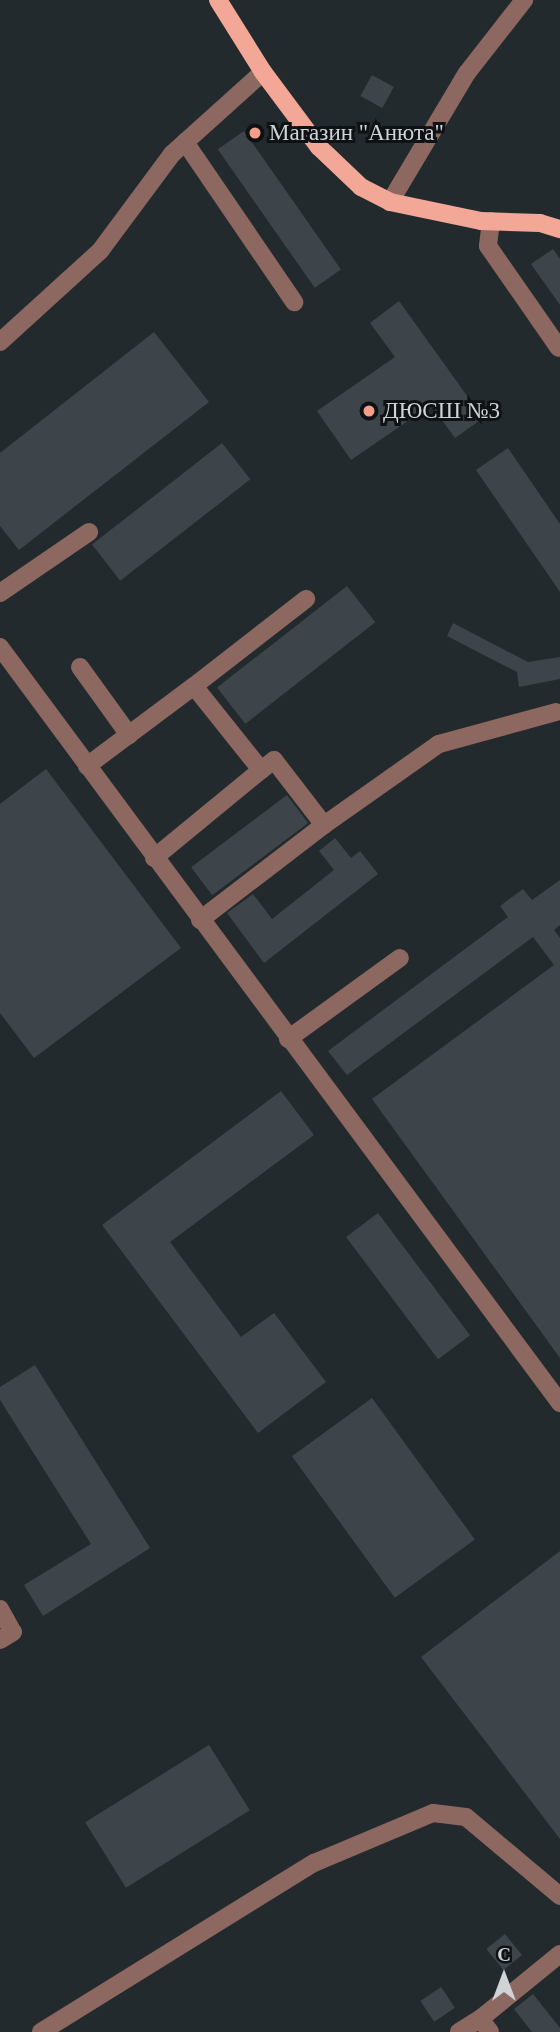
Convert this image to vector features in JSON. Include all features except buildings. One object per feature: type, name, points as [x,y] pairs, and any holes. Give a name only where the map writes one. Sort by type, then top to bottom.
[{"type":"main road","points":[[218,0],[263,72],[319,148],[361,187],[390,202],[491,221],[540,223],[559,228]]},
{"type":"street","points":[[390,202],[467,73],[524,0]]},
{"type":"street","points":[[0,342],[100,251],[172,154],[263,72]]},
{"type":"street","points":[[185,142],[294,302]]},
{"type":"street","points":[[491,221],[488,246],[559,348]]},
{"type":"street","points":[[0,593],[89,532]]},
{"type":"street","points":[[87,766],[306,599]]},
{"type":"street","points":[[0,647],[560,1403]]},
{"type":"street","points":[[80,667],[129,735]]},
{"type":"street","points":[[194,686],[261,770]]},
{"type":"street","points":[[200,920],[324,825],[439,744],[556,712]]},
{"type":"street","points":[[154,858],[274,760],[324,825]]},
{"type":"street","points":[[288,1039],[400,958]]},
{"type":"street","points":[[0,1609],[13,1632],[0,1640]]},
{"type":"street","points":[[41,2032],[313,1863],[433,1813],[466,1817],[560,1896]]},
{"type":"street","points":[[459,2032],[485,2025],[560,1954]]},
{"type":"place","name":"Магазин \"Анюта\"","points":[[255,133]]},
{"type":"place","name":"ДЮСШ №3","points":[[369,411]]}]
